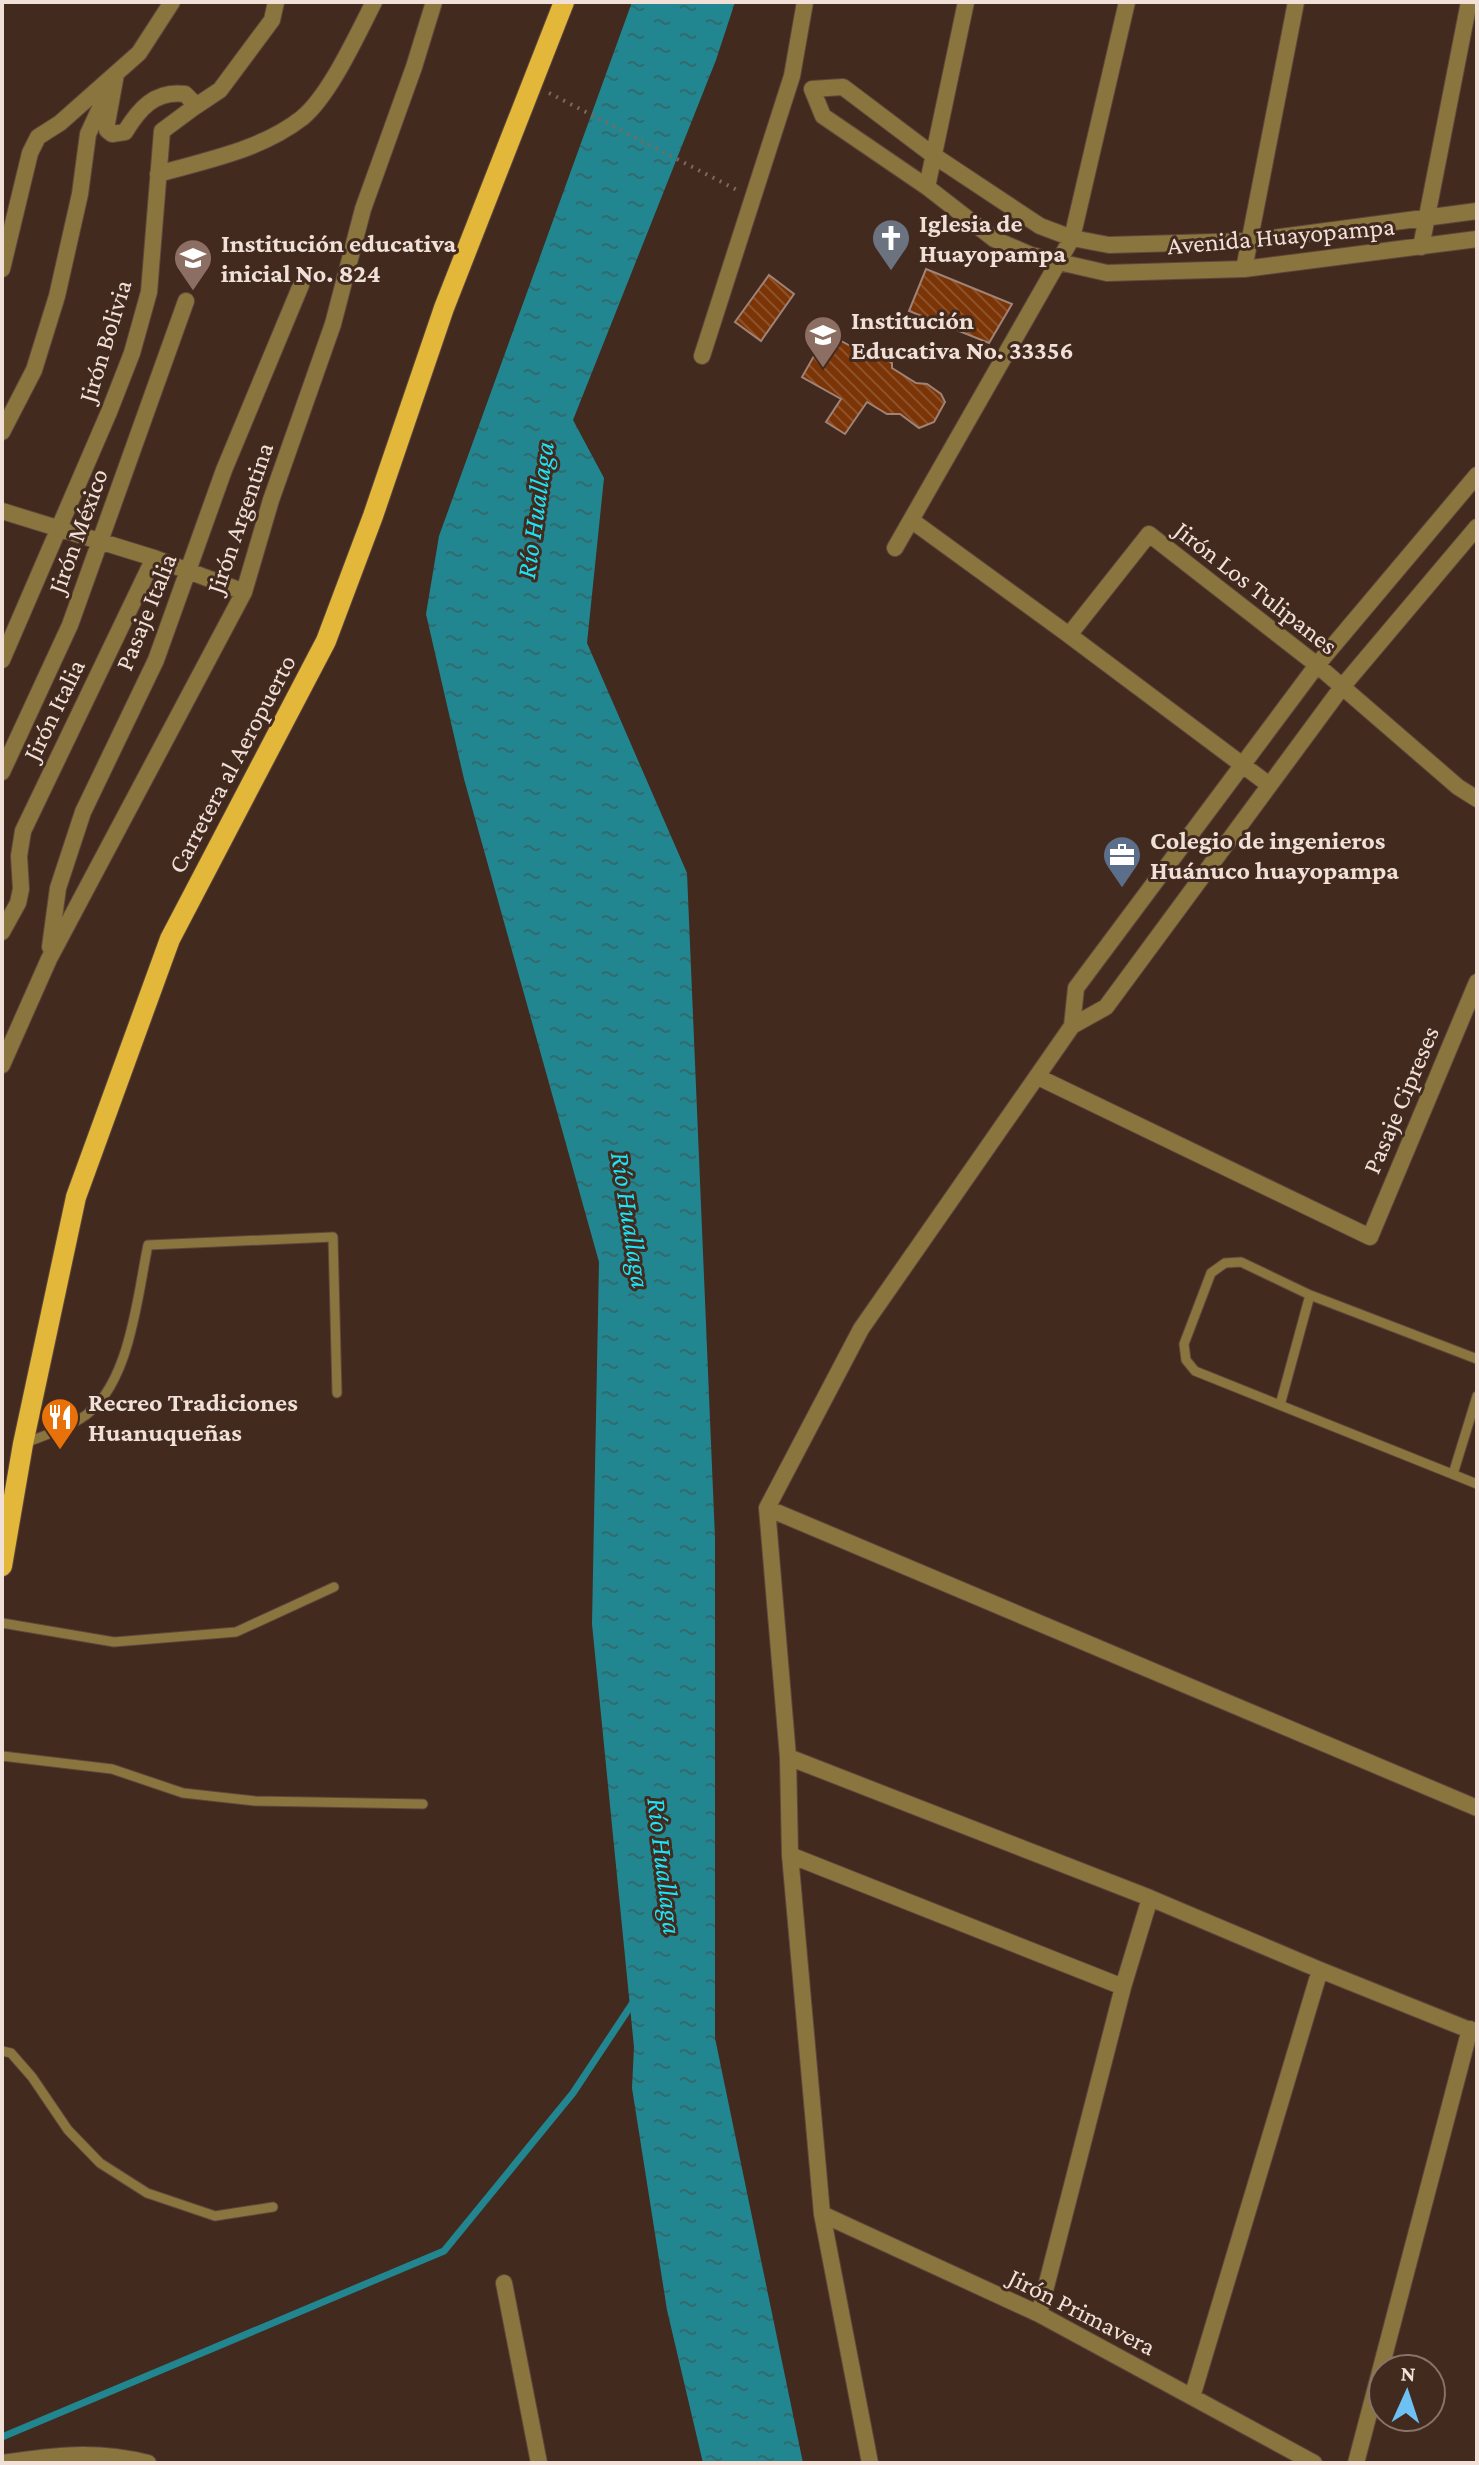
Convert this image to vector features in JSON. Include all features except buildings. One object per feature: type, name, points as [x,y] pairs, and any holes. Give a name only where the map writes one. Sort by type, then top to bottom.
[{"type":"main road","name":"Carretera al Aeropuerto","points":[[2,1566],[23,1444],[76,1197],[170,939],[326,641],[373,516],[444,308],[564,2]]},
{"type":"street","points":[[2,269],[30,153],[38,137],[60,123],[139,53],[172,2]]},
{"type":"street","name":"Jirón Bolivia","points":[[2,660],[109,412],[136,338],[149,292],[162,131],[220,90],[272,20],[276,2]]},
{"type":"street","points":[[158,174],[255,146],[304,117],[335,76],[374,2]]},
{"type":"street","name":"Jirón Argentina","points":[[2,1065],[49,959],[244,592],[271,500],[333,324],[363,209],[434,2]]},
{"type":"street","points":[[702,356],[792,76],[805,2]]},
{"type":"street","points":[[927,187],[966,2]]},
{"type":"street","points":[[895,548],[1072,238],[1127,2]]},
{"type":"street","points":[[1244,269],[1296,2]]},
{"type":"street","points":[[1421,247],[1469,2]]},
{"type":"street","points":[[116,74],[107,123],[107,130],[112,134],[125,132],[147,103],[161,95],[185,94],[193,102],[193,108]]},
{"type":"street","points":[[2,432],[34,370],[57,296],[80,194],[88,134],[116,74]]},
{"type":"street","points":[[792,76],[812,89]]},
{"type":"street","name":"Avenida Huayopampa","points":[[1477,211],[1250,241],[1109,245],[1072,238],[1040,226],[933,155],[843,87],[812,89],[823,116],[927,187],[994,239],[1031,255],[1107,273],[1244,269],[1477,239]]},
{"type":"street","name":"Pasaje Italia","points":[[49,959],[58,888],[83,812],[156,660],[224,470],[301,285]]},
{"type":"street","name":"Jirón México","points":[[2,772],[70,625],[186,301]]},
{"type":"street","points":[[1072,1026],[1076,988],[1317,665],[1477,475]]},
{"type":"street","points":[[2,511],[154,558],[244,592]]},
{"type":"street","points":[[911,520],[1268,784]]},
{"type":"street","points":[[870,2463],[822,2214],[790,1855],[788,1757],[767,1508],[861,1329],[1072,1026],[1106,1007],[1342,687],[1477,527]]},
{"type":"street","name":"Jirón Los Tulipanes","points":[[1069,635],[1149,534],[1317,665],[1458,787],[1477,799]]},
{"type":"street","name":"Jirón Italia","points":[[2,932],[18,903],[21,889],[19,856],[23,831],[154,558]]},
{"type":"street","name":"Pasaje Cipreses","points":[[1038,1077],[1370,1237],[1477,982]]},
{"type":"street","points":[[767,1508],[1477,1808]]},
{"type":"street","points":[[788,1757],[1150,1898],[1473,2031],[1356,2463]]},
{"type":"street","points":[[790,1855],[1123,1987]]},
{"type":"street","points":[[1039,2314],[1123,1987],[1150,1898]]},
{"type":"street","points":[[1192,2397],[1320,1970]]},
{"type":"street","name":"Jirón Primavera","points":[[822,2214],[1039,2314],[1314,2463]]},
{"type":"street","points":[[504,2283],[539,2463]]},
{"type":"street","points":[[2,2463],[53,2455],[114,2454],[148,2463]]},
{"type":"lane","points":[[23,1444],[82,1419],[102,1399],[122,1365],[148,1245],[333,1237],[337,1393]]},
{"type":"lane","points":[[1477,1359],[1310,1295],[1241,1262],[1225,1263],[1211,1273],[1184,1344],[1186,1360],[1195,1371],[1477,1484]]},
{"type":"lane","points":[[1280,1405],[1310,1295]]},
{"type":"lane","points":[[1453,1474],[1477,1396]]},
{"type":"lane","points":[[2,1623],[114,1642],[236,1632],[334,1587]]},
{"type":"lane","points":[[2,1756],[112,1769],[183,1793],[255,1801],[423,1804]]},
{"type":"lane","points":[[2,2051],[11,2053],[32,2077],[68,2130],[100,2163],[147,2193],[215,2216],[273,2207]]},
{"type":"path","points":[[532,83],[726,186]]},
{"type":"water","name":"Río Huallaga","points":[[632,2],[735,2],[716,60],[573,420],[604,478],[587,643],[687,873],[715,1538],[715,2038],[803,2463],[703,2463],[667,2310],[632,2088],[634,2047],[592,1624],[599,1262],[464,779],[426,614],[439,536]]},
{"type":"waterway","points":[[2,2437],[444,2251],[573,2093],[634,2001]]},
{"type":"place","name":"Iglesia de Huayopampa","points":[[891,272]]},
{"type":"place","name":"Institución educativa inicial No. 824","points":[[193,292]]},
{"type":"place","name":"Institución Educativa No. 33356","points":[[823,369]]},
{"type":"place","name":"Colegio de ingenieros Huánuco huayopampa","points":[[1122,889]]},
{"type":"place","name":"Recreo Tradiciones Huanuqueñas","points":[[60,1451]]}]
